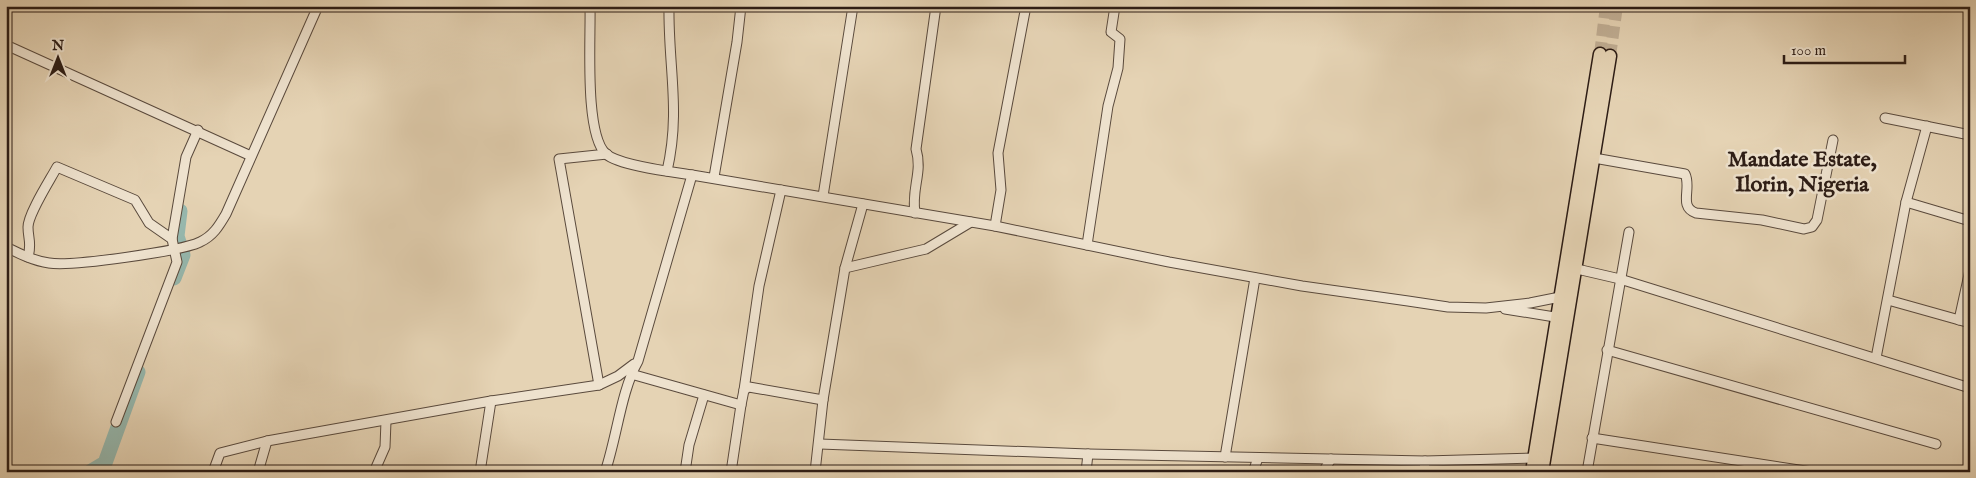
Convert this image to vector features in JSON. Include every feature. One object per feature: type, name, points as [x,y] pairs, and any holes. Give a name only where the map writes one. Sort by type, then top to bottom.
[{"type":"main road","points":[[1532,472],[1538,458],[1563,318],[1577,269],[1594,158],[1605,55],[1560,297],[1563,318]]},
{"type":"main road","points":[[1538,458],[1542,472]]},
{"type":"street","points":[[6,247],[28,257],[51,264],[65,264],[178,249],[190,246],[211,235],[219,226],[318,6]]},
{"type":"street","points":[[590,6],[591,93],[594,129],[600,144],[607,154]]},
{"type":"street","points":[[667,171],[673,144],[675,110],[669,6]]},
{"type":"street","points":[[714,177],[738,42],[741,6]]},
{"type":"street","points":[[823,196],[853,6]]},
{"type":"street","points":[[915,213],[914,196],[920,163],[916,149],[936,6]]},
{"type":"street","points":[[995,226],[1001,190],[998,153],[1026,6]]},
{"type":"street","points":[[1087,245],[1108,106],[1118,68],[1120,39],[1111,32],[1115,6]]},
{"type":"street","points":[[6,45],[251,156]]},
{"type":"street","points":[[1884,118],[1970,135]]},
{"type":"street","points":[[1876,358],[1906,202],[1927,126]]},
{"type":"street","points":[[172,239],[186,157],[197,131]]},
{"type":"street","points":[[1594,158],[1685,174],[1688,180],[1686,206],[1689,210],[1696,213],[1762,220],[1804,229],[1812,228],[1817,220],[1833,140]]},
{"type":"street","points":[[599,385],[559,159],[607,154],[652,169],[714,177],[995,226],[1255,278],[1448,307],[1500,308],[1563,318]]},
{"type":"street","points":[[28,257],[31,244],[27,225],[40,195],[57,167],[135,200],[149,223],[172,239],[178,249],[177,262],[116,422]]},
{"type":"street","points":[[605,472],[614,444],[631,374],[638,361],[692,174]]},
{"type":"street","points":[[731,472],[759,286],[781,190]]},
{"type":"street","points":[[1906,202],[1970,221]]},
{"type":"street","points":[[815,472],[820,444],[823,400],[845,268],[863,204]]},
{"type":"street","points":[[845,268],[926,249],[971,222]]},
{"type":"street","points":[[1586,472],[1629,232]]},
{"type":"street","points":[[1577,269],[1620,279],[1970,388]]},
{"type":"street","points":[[1958,320],[1970,270]]},
{"type":"street","points":[[1225,457],[1255,278]]},
{"type":"street","points":[[1500,308],[1560,297]]},
{"type":"street","points":[[1888,300],[1970,323]]},
{"type":"street","points":[[1607,350],[1936,444]]},
{"type":"street","points":[[213,472],[220,454],[267,441],[386,421],[491,400],[599,385],[618,376],[638,361]]},
{"type":"street","points":[[631,374],[741,405]]},
{"type":"street","points":[[744,390],[749,387],[823,400]]},
{"type":"street","points":[[685,472],[689,445],[704,395]]},
{"type":"street","points":[[480,472],[491,400]]},
{"type":"street","points":[[374,472],[384,447],[386,421]]},
{"type":"street","points":[[1592,438],[1779,470],[1812,472]]},
{"type":"street","points":[[258,472],[267,441]]},
{"type":"street","points":[[820,444],[1258,458],[1425,461],[1538,458]]},
{"type":"street","points":[[1086,472],[1088,454]]},
{"type":"street","points":[[1253,472],[1258,458]]},
{"type":"street","points":[[1323,472],[1332,459]]},
{"type":"street","points":[[1424,472],[1425,461]]},
{"type":"waterway","points":[[174,278],[183,255],[177,236],[180,211]]},
{"type":"waterway","points":[[90,472],[105,463],[138,372]]},
{"type":"tunnel","points":[[1600,54],[1606,6]]},
{"type":"tunnel","points":[[1610,56],[1617,6]]},
{"type":"district","name":"Mandate Estate, Ilorin, Nigeria","points":[[1802,172]]}]
